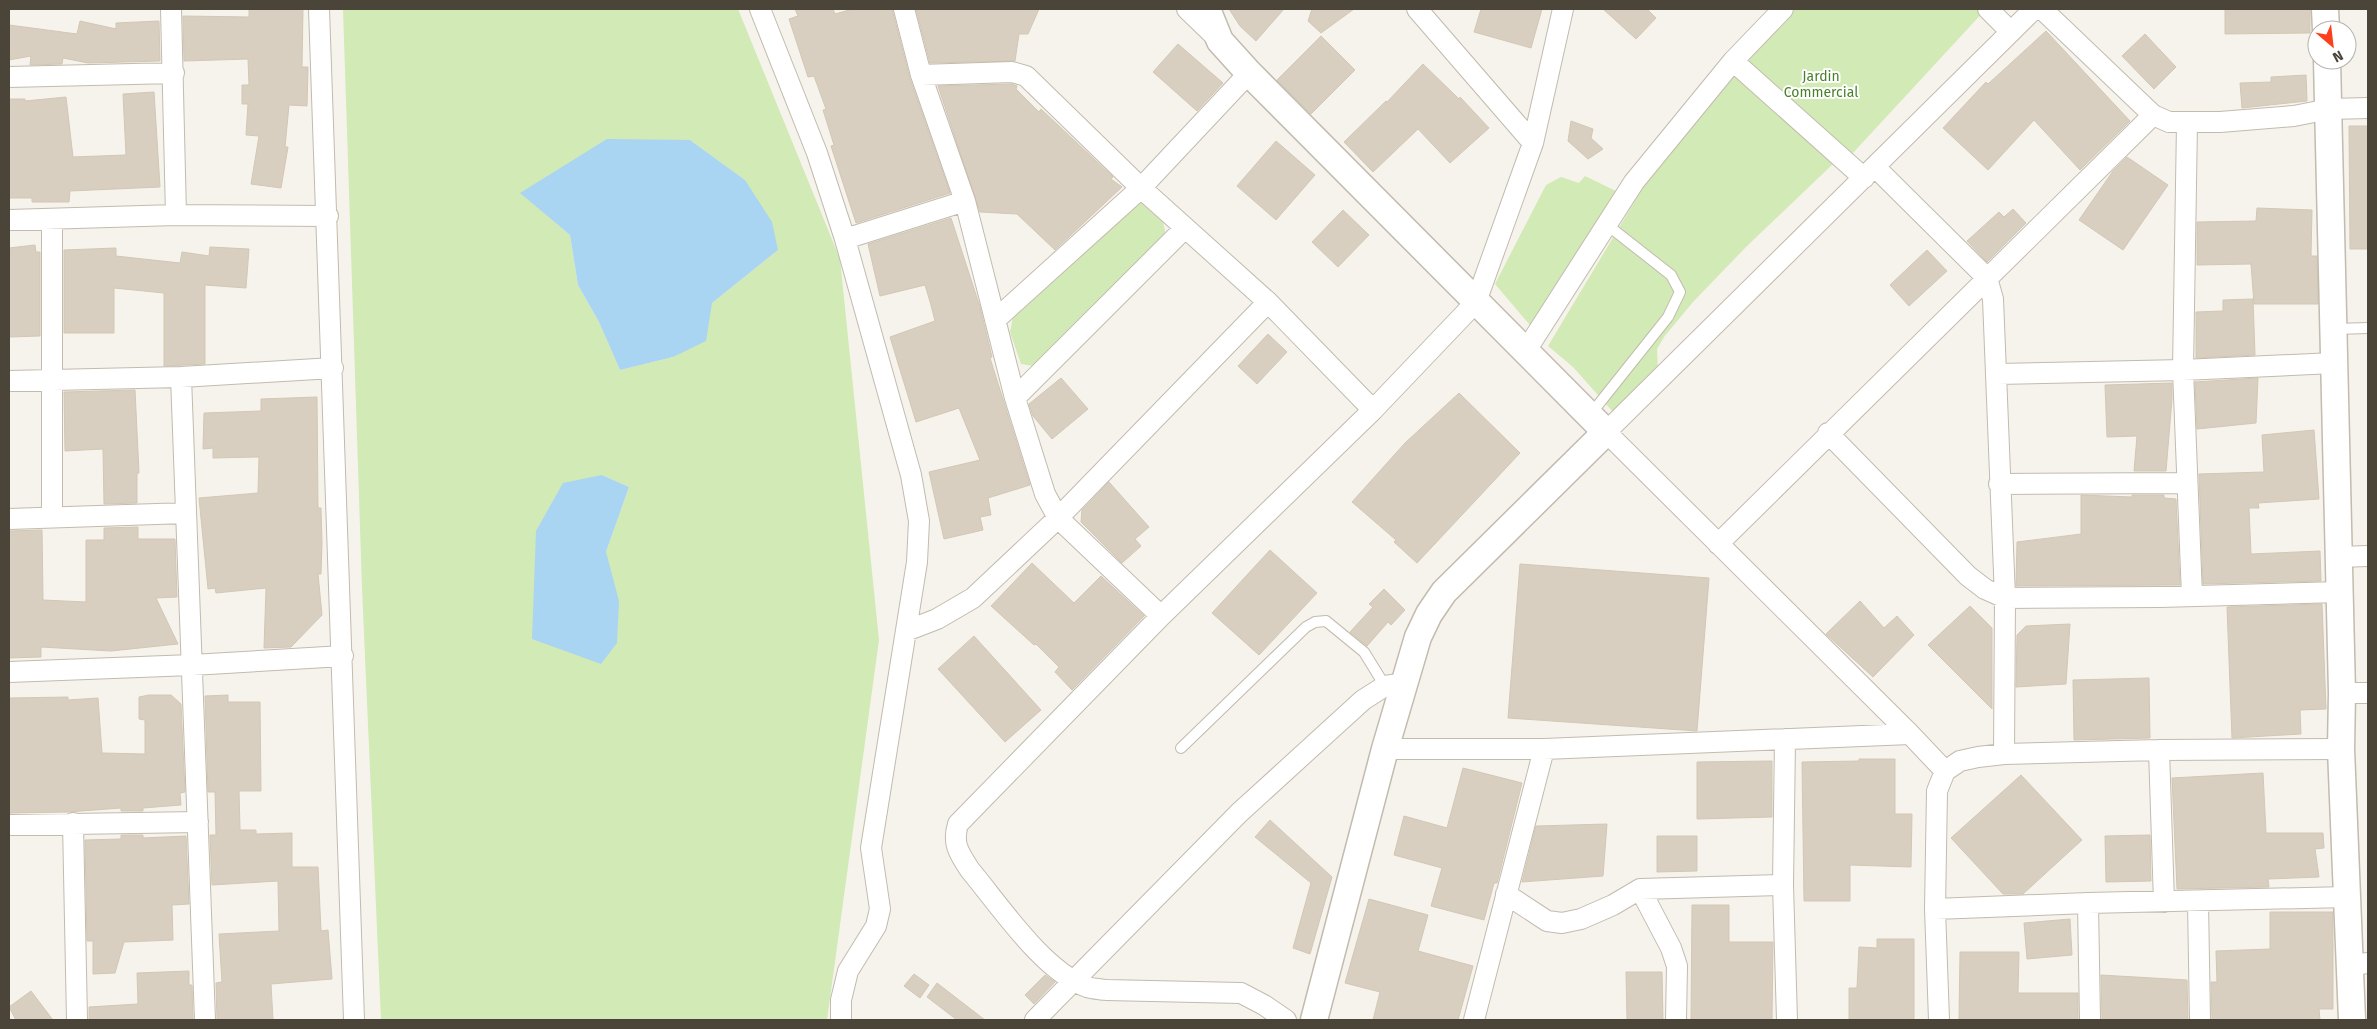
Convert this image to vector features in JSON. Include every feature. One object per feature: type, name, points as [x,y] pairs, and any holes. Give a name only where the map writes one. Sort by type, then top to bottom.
[{"type":"street","points":[[171,9],[176,215]]},
{"type":"street","points":[[319,9],[328,216],[354,1020]]},
{"type":"street","points":[[760,9],[817,153],[845,239],[911,474],[919,521],[917,562],[872,848],[880,909],[876,926],[848,971],[841,1000],[841,1020]]},
{"type":"street","points":[[904,9],[921,75],[965,201],[1015,398],[1044,494],[1058,518],[1161,616]]},
{"type":"street","points":[[1186,9],[1220,41],[1249,73],[1525,352],[1945,771]]},
{"type":"street","points":[[1206,9],[1220,41]]},
{"type":"street","points":[[1417,9],[1533,143]]},
{"type":"street","points":[[1286,1020],[1264,1005],[1241,994],[1106,990],[1089,988],[1074,981],[1045,960],[976,878],[960,854],[954,838],[958,824],[1161,616],[1373,410],[1476,302],[1533,143],[1563,9]]},
{"type":"street","points":[[1525,352],[1634,182],[1733,61],[1783,9]]},
{"type":"street","points":[[1988,9],[2011,32]]},
{"type":"street","points":[[1314,1020],[1385,749],[1395,684],[1429,614],[1444,592],[1598,424],[1870,172],[2034,9]]},
{"type":"street","points":[[2042,9],[2153,114],[2169,122],[2187,123],[2266,119],[2329,109],[2368,108]]},
{"type":"street","points":[[1733,61],[1870,172],[1987,278],[1993,299],[1997,374],[1999,484],[2005,598],[2004,754]]},
{"type":"street","points":[[2327,70],[2340,592],[2341,749],[2347,897],[2360,964],[2352,1020]]},
{"type":"street","points":[[921,75],[1012,72],[1026,76],[1141,188],[1268,302],[1373,410]]},
{"type":"street","points":[[9,77],[174,73]]},
{"type":"street","points":[[996,320],[1141,188],[1249,73]]},
{"type":"street","points":[[1718,544],[1828,433],[2153,114]]},
{"type":"street","points":[[2187,123],[2183,370],[2192,596]]},
{"type":"street","points":[[845,239],[965,201]]},
{"type":"street","points":[[9,220],[176,215],[328,216]]},
{"type":"street","points":[[52,219],[52,517]]},
{"type":"street","points":[[1015,398],[1185,228]]},
{"type":"street","points":[[906,630],[938,619],[973,598],[1058,518],[1268,302]]},
{"type":"street","points":[[1997,374],[2183,370],[2334,363]]},
{"type":"street","points":[[9,381],[181,377],[333,368]]},
{"type":"street","points":[[181,377],[205,1020]]},
{"type":"street","points":[[1828,433],[1968,576],[1985,589],[2005,598],[2340,592]]},
{"type":"street","points":[[1999,484],[2186,483]]},
{"type":"street","points":[[9,518],[186,513]]},
{"type":"street","points":[[2339,557],[2368,556]]},
{"type":"street","points":[[9,672],[192,665],[343,656]]},
{"type":"street","points":[[1035,1020],[1239,813],[1362,700],[1395,684]]},
{"type":"street","points":[[2342,693],[2368,693]]},
{"type":"street","points":[[1385,749],[1544,749],[1910,734]]},
{"type":"street","points":[[1785,740],[1784,885],[1787,1020]]},
{"type":"street","points":[[1474,1020],[1544,749]]},
{"type":"street","points":[[1939,1020],[1934,909],[1936,806],[1937,791],[1945,771],[1960,761],[1978,756],[2004,754],[2158,750],[2341,749]]},
{"type":"street","points":[[2158,750],[2164,902]]},
{"type":"street","points":[[9,824],[198,822]]},
{"type":"street","points":[[73,823],[77,1020]]},
{"type":"street","points":[[1506,894],[1547,921],[1562,923],[1581,919],[1614,905],[1640,889],[1784,885]]},
{"type":"street","points":[[1640,889],[1667,940],[1677,966],[1676,1020]]},
{"type":"street","points":[[1934,909],[2088,903],[2198,902],[2347,897]]},
{"type":"street","points":[[2198,902],[2200,1020]]},
{"type":"street","points":[[2088,903],[2090,1020]]},
{"type":"lane","points":[[1598,424],[1668,317],[1680,292],[1671,275],[1606,224]]},
{"type":"lane","points":[[2334,329],[2368,328]]},
{"type":"lane","points":[[1181,748],[1306,627],[1315,622],[1326,621],[1364,652],[1395,684]]},
{"type":"green space","points":[[343,9],[738,9],[840,259],[879,640],[827,1020],[381,1020],[362,588]],"holes":[[[690,140],[745,180],[778,250],[712,303],[673,357],[620,370],[599,322],[578,285],[570,235],[521,193]],[[602,475],[629,487],[606,552]]]},
{"type":"green space","name":"Jardin Commercial","points":[[1795,9],[1986,9],[1852,154],[1834,163],[1747,246],[1693,302],[1664,337],[1657,349],[1658,372],[1614,413],[1573,367],[1548,346],[1659,161],[1727,77]]},
{"type":"green space","points":[[1585,176],[1620,193],[1535,331],[1495,284],[1546,185],[1561,177],[1579,183]]},
{"type":"green space","points":[[1140,202],[1163,222],[1166,235],[1033,366],[1021,364],[1010,332],[1013,317],[1131,203]]},
{"type":"water","points":[[607,139],[690,140],[745,180],[772,222],[778,250],[712,303],[706,341],[673,357],[620,370],[599,322],[578,285],[570,235],[520,193]]},
{"type":"water","points":[[602,475],[629,487],[606,552],[619,601],[617,643],[601,664],[532,639],[536,531],[563,483]]},
{"type":"building","points":[[249,9],[303,9],[302,67],[308,67],[307,106],[289,105],[285,147],[288,147],[281,188],[251,184],[259,136],[246,135],[248,104],[242,104],[242,85],[249,85],[248,59],[184,61],[183,16],[249,17]]},
{"type":"building","points":[[795,9],[833,9],[835,14],[853,9],[892,9],[910,79],[950,193],[856,223],[831,146],[834,145],[823,110],[826,109],[814,76],[808,77],[789,19],[798,16]]},
{"type":"building","points":[[916,9],[1039,9],[1028,34],[1019,34],[1015,61],[930,63]]},
{"type":"building","points":[[1229,9],[1284,9],[1256,41],[1240,26]]},
{"type":"building","points":[[1312,9],[1354,9],[1321,33],[1308,21]]},
{"type":"building","points":[[1481,9],[1542,9],[1531,48],[1474,32]]},
{"type":"building","points":[[1603,9],[1647,9],[1656,18],[1636,39]]},
{"type":"building","points":[[2225,9],[2310,9],[2310,20],[2307,20],[2307,33],[2225,34]]},
{"type":"building","points":[[80,21],[116,29],[116,23],[159,21],[160,61],[88,63],[63,58],[62,64],[30,65],[31,56],[9,60],[9,25],[77,34]]},
{"type":"building","points":[[2046,31],[2130,121],[2080,170],[2034,120],[1988,170],[1943,128],[1986,82],[1988,84]]},
{"type":"building","points":[[2145,34],[2176,67],[2154,89],[2122,56]]},
{"type":"building","points":[[1321,36],[1355,70],[1311,114],[1277,80]]},
{"type":"building","points":[[1178,44],[1223,83],[1197,111],[1153,72]]},
{"type":"building","points":[[1423,64],[1459,99],[1460,97],[1489,128],[1450,163],[1418,129],[1373,172],[1344,142],[1387,102]]},
{"type":"building","points":[[2306,75],[2307,101],[2242,108],[2240,83],[2271,82],[2271,77]]},
{"type":"building","points":[[1011,84],[1017,86],[1016,89],[1039,112],[1041,109],[1113,177],[1111,179],[1122,187],[1055,250],[1017,214],[980,212],[938,86]]},
{"type":"building","points":[[154,92],[160,187],[70,191],[69,202],[32,202],[32,198],[9,198],[9,99],[25,99],[25,101],[66,97],[73,157],[126,155],[123,94]]},
{"type":"building","points":[[1571,121],[1593,129],[1591,138],[1603,149],[1588,159],[1568,141]]},
{"type":"building","points":[[2349,126],[2368,126],[2368,249],[2350,249]]},
{"type":"building","points":[[1276,141],[1315,175],[1276,220],[1237,186]]},
{"type":"building","points":[[2127,157],[2168,185],[2123,250],[2079,220],[2113,171]]},
{"type":"building","points":[[2257,208],[2312,210],[2311,256],[2317,256],[2318,304],[2254,304],[2251,264],[2197,265],[2197,222],[2256,221]]},
{"type":"building","points":[[2013,209],[2026,223],[1987,262],[1967,241],[1999,212],[2004,217]]},
{"type":"building","points":[[1343,210],[1369,235],[1338,267],[1312,242]]},
{"type":"building","points":[[951,218],[980,307],[992,357],[990,358],[1030,485],[988,498],[991,515],[980,517],[983,530],[944,539],[929,472],[980,460],[959,408],[916,422],[890,337],[935,321],[931,305],[925,285],[880,296],[868,244]]},
{"type":"building","points":[[35,245],[36,252],[40,252],[40,336],[9,337],[9,248]]},
{"type":"building","points":[[210,247],[249,249],[246,288],[205,285],[205,364],[164,366],[164,293],[114,288],[114,333],[64,333],[64,250],[116,248],[116,256],[180,263],[182,252],[209,256]]},
{"type":"building","points":[[1927,250],[1947,271],[1909,306],[1890,285]]},
{"type":"building","points":[[2253,299],[2255,355],[2196,358],[2196,312],[2223,311],[2223,300]]},
{"type":"building","points":[[1268,334],[1287,352],[1257,384],[1238,366]]},
{"type":"building","points":[[1061,378],[1088,409],[1052,439],[1033,416],[1029,404]]},
{"type":"building","points":[[2258,378],[2256,423],[2197,429],[2195,382]]},
{"type":"building","points":[[2172,383],[2166,471],[2134,471],[2137,436],[2107,437],[2105,385]]},
{"type":"building","points":[[135,390],[139,473],[137,473],[137,503],[104,504],[103,449],[65,451],[64,392]]},
{"type":"building","points":[[1459,393],[1520,453],[1417,563],[1394,542],[1396,540],[1352,502],[1405,443]]},
{"type":"building","points":[[317,397],[318,508],[321,508],[322,543],[321,574],[318,574],[322,615],[291,647],[264,648],[266,588],[216,593],[215,588],[208,589],[199,498],[258,493],[259,457],[213,458],[213,448],[203,449],[204,413],[261,411],[261,399]]},
{"type":"building","points":[[2314,430],[2319,499],[2258,503],[2259,508],[2249,508],[2251,554],[2320,551],[2321,581],[2203,584],[2199,474],[2264,472],[2262,435]]},
{"type":"building","points":[[1109,482],[1149,527],[1135,539],[1141,546],[1122,563],[1081,522],[1082,510]]},
{"type":"building","points":[[2081,495],[2132,497],[2132,495],[2164,495],[2164,498],[2176,499],[2180,585],[2016,586],[2017,542],[2081,534]]},
{"type":"building","points":[[138,527],[138,539],[175,539],[177,597],[156,598],[178,644],[111,651],[41,647],[41,657],[9,658],[9,531],[42,530],[43,600],[86,602],[86,540],[104,540],[104,528]]},
{"type":"building","points":[[1270,550],[1317,593],[1259,655],[1212,613]]},
{"type":"building","points":[[1032,563],[1074,603],[1101,576],[1144,616],[1072,690],[1055,672],[1059,667],[1036,644],[1034,645],[991,606]]},
{"type":"building","points":[[1520,564],[1709,578],[1697,731],[1508,718]]},
{"type":"building","points":[[1384,589],[1405,610],[1391,625],[1388,622],[1367,646],[1350,632],[1373,607],[1369,604]]},
{"type":"building","points":[[1860,601],[1884,628],[1897,616],[1914,635],[1873,677],[1826,634]]},
{"type":"building","points":[[2322,604],[2326,709],[2300,710],[2301,734],[2232,738],[2227,607]]},
{"type":"building","points":[[1970,606],[1992,628],[1992,709],[1928,645]]},
{"type":"building","points":[[2070,624],[2066,684],[2016,687],[2017,635],[2026,626]]},
{"type":"building","points":[[974,636],[1041,710],[1005,742],[938,669]]},
{"type":"building","points":[[2149,678],[2150,738],[2074,740],[2073,680]]},
{"type":"building","points":[[171,695],[181,704],[185,792],[180,793],[181,805],[143,808],[143,811],[121,811],[121,808],[68,812],[9,813],[9,698],[68,697],[68,700],[98,698],[102,753],[145,754],[145,720],[139,719],[139,697]]},
{"type":"building","points":[[228,695],[228,702],[260,702],[261,791],[239,791],[240,830],[256,830],[256,834],[292,833],[292,867],[318,867],[321,931],[328,930],[332,979],[271,984],[273,1020],[217,1020],[216,983],[222,982],[219,934],[279,931],[278,881],[212,885],[210,835],[216,835],[215,792],[208,792],[205,696]]},
{"type":"building","points":[[1859,759],[1895,759],[1895,814],[1912,814],[1911,867],[1850,865],[1850,901],[1804,901],[1802,762],[1859,761]]},
{"type":"building","points":[[1772,761],[1772,817],[1697,819],[1697,762]]},
{"type":"building","points":[[1463,768],[1522,783],[1497,883],[1494,883],[1484,920],[1431,906],[1442,868],[1394,855],[1404,816],[1447,828]]},
{"type":"building","points":[[2263,773],[2266,833],[2323,833],[2324,848],[2315,849],[2319,877],[2268,879],[2269,887],[2177,889],[2172,778]]},
{"type":"building","points":[[2021,775],[2082,840],[2023,894],[2003,894],[1951,838]]},
{"type":"building","points":[[1270,820],[1332,877],[1310,954],[1293,948],[1311,883],[1255,837]]},
{"type":"building","points":[[1607,824],[1603,876],[1522,882],[1536,826]]},
{"type":"building","points":[[121,835],[143,835],[143,838],[186,836],[189,904],[172,905],[173,940],[124,942],[115,973],[93,974],[93,941],[87,941],[85,840],[121,839]]},
{"type":"building","points":[[2150,835],[2151,881],[2106,882],[2105,836]]},
{"type":"building","points":[[1657,836],[1697,836],[1697,871],[1657,872]]},
{"type":"building","points":[[1369,899],[1428,915],[1418,951],[1473,966],[1458,1020],[1373,1020],[1380,992],[1345,983]]},
{"type":"building","points":[[1692,905],[1729,905],[1729,942],[1773,942],[1772,1020],[1691,1020]]},
{"type":"building","points":[[2270,912],[2333,912],[2333,1009],[2319,1009],[2320,1020],[2212,1020],[2211,982],[2217,982],[2216,951],[2270,949]]},
{"type":"building","points":[[2070,919],[2072,955],[2027,959],[2024,923]]},
{"type":"building","points":[[1877,939],[1914,939],[1914,1020],[1849,1020],[1849,988],[1857,988],[1859,947],[1877,948]]},
{"type":"building","points":[[1960,952],[2019,952],[2018,993],[2078,993],[2078,1020],[1959,1020]]},
{"type":"building","points":[[189,971],[189,985],[192,985],[193,1020],[89,1020],[89,1007],[138,1004],[137,973]]},
{"type":"building","points":[[1626,972],[1662,972],[1663,1020],[1627,1020]]},
{"type":"building","points":[[914,974],[929,985],[920,998],[904,986]]},
{"type":"building","points":[[1045,975],[1055,982],[1034,1004],[1025,995]]},
{"type":"building","points":[[2101,975],[2187,980],[2188,1020],[2102,1020]]},
{"type":"building","points":[[937,983],[985,1020],[957,1020],[927,997]]},
{"type":"building","points":[[31,991],[53,1020],[16,1020],[9,1007]]}]
